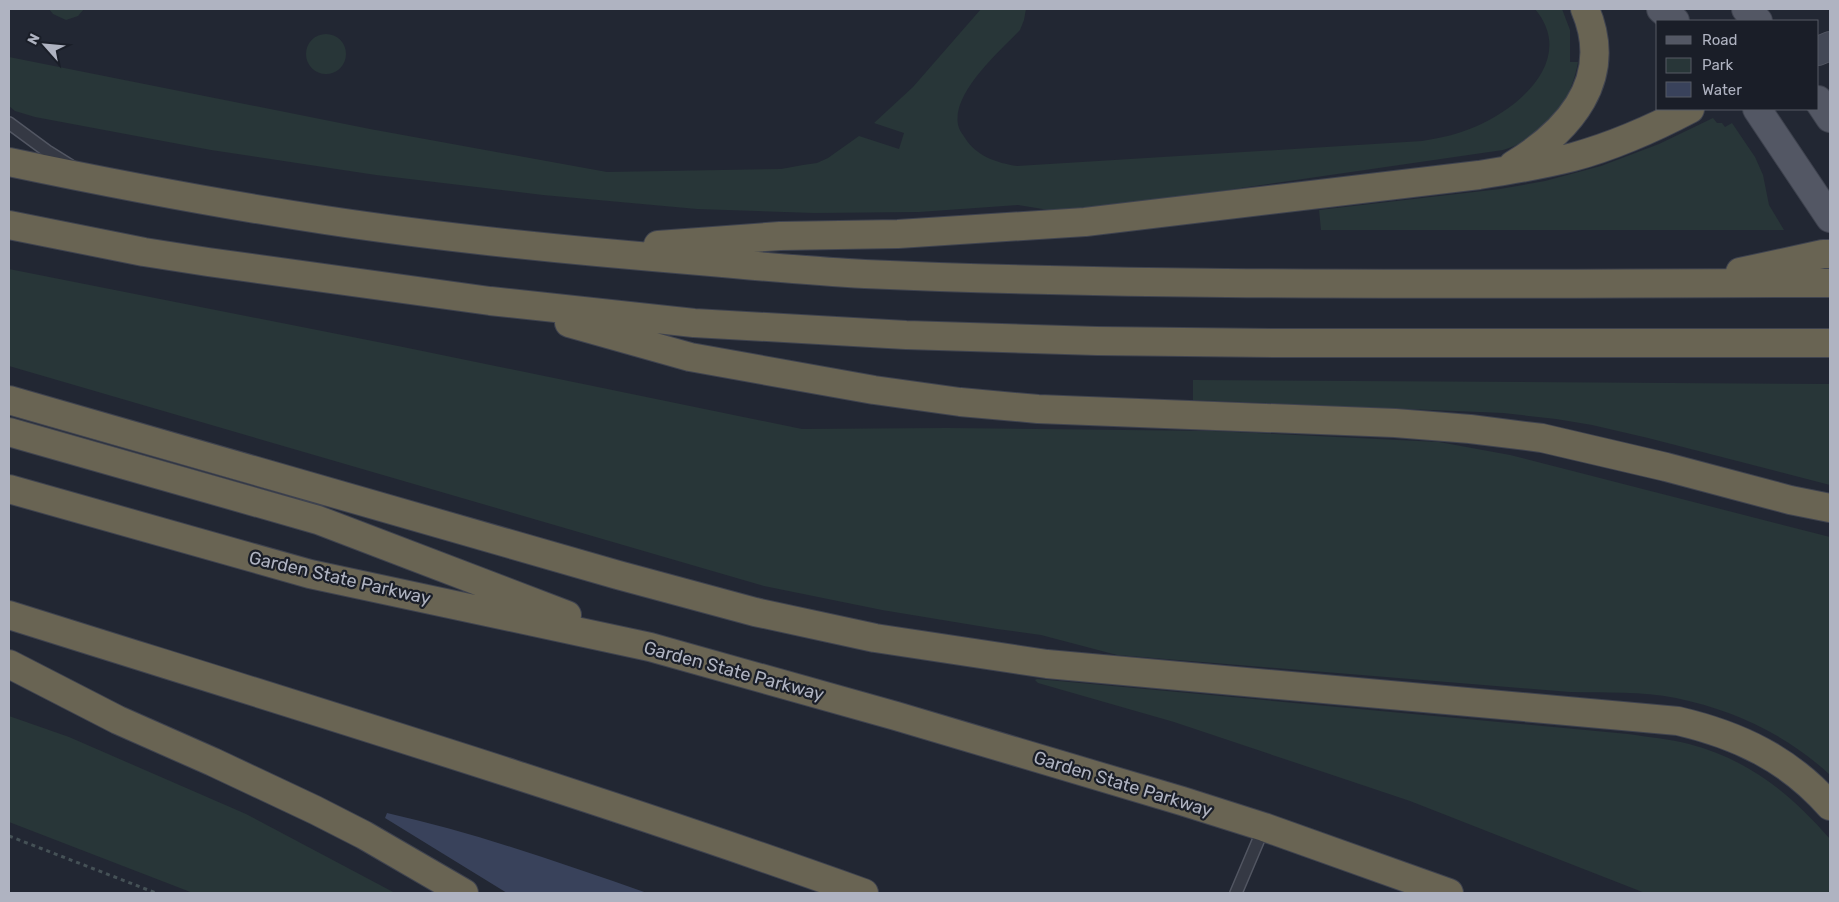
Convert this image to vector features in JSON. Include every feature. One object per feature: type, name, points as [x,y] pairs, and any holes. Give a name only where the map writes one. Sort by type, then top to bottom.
[{"type":"highway","points":[[1502,172],[1531,154],[1559,132],[1580,104],[1588,88],[1592,72],[1595,42],[1592,25],[1585,9]]},
{"type":"highway","points":[[572,251],[780,236],[916,233],[1085,222],[1502,172],[1575,156],[1633,135],[1688,110]]},
{"type":"highway","points":[[9,162],[97,180],[326,220],[572,251],[864,274],[1237,284],[1830,283]]},
{"type":"highway","points":[[9,225],[144,252],[208,262],[490,301],[694,323],[1000,339],[1281,343],[1830,343]]},
{"type":"highway","points":[[1684,284],[1830,254]]},
{"type":"highway","points":[[490,301],[690,357],[918,398],[1038,409],[1349,421],[1470,429],[1542,438],[1577,445],[1790,500],[1830,508]]},
{"type":"highway","points":[[9,400],[618,575],[754,612],[875,638],[1056,665],[1678,721],[1728,735],[1776,759],[1818,792],[1830,806]]},
{"type":"highway","points":[[9,432],[318,520],[650,647]]},
{"type":"highway","name":"Garden State Parkway","points":[[9,489],[310,574],[650,647],[980,740],[1264,827],[1449,893]]},
{"type":"highway","points":[[1790,500],[1830,519]]},
{"type":"highway","points":[[9,615],[507,772],[716,841],[864,893]]},
{"type":"highway","points":[[9,664],[118,720],[324,814],[464,893]]},
{"type":"main road","points":[[1661,9],[1674,20]]},
{"type":"main road","points":[[1746,9],[1757,20]]},
{"type":"main road","points":[[1819,102],[1830,118]]},
{"type":"main road","points":[[1758,110],[1830,218]]},
{"type":"lane","points":[[9,123],[47,151],[97,180]]},
{"type":"lane","points":[[1236,893],[1264,827]]},
{"type":"path","points":[[9,836],[156,893]]},
{"type":"green space","points":[[49,9],[84,9],[78,16],[66,20],[53,14]]},
{"type":"green space","points":[[981,9],[1026,9],[1020,30],[989,62],[968,88],[961,102],[958,115],[959,128],[975,150],[981,154],[995,161],[1017,166],[1422,141],[1457,133],[1494,118],[1525,94],[1538,79],[1546,63],[1549,45],[1546,27],[1535,9],[1562,9],[1570,30],[1570,62],[1578,62],[1569,92],[1553,117],[1531,137],[1503,150],[1097,209],[1061,212],[1018,205],[919,212],[814,213],[697,209],[543,195],[376,175],[211,150],[35,117],[15,111],[9,106],[9,57],[370,129],[607,172],[781,169],[817,163],[828,158],[859,136],[899,149],[904,133],[874,123],[913,87]]},
{"type":"green space","points":[[326,34],[340,40],[346,54],[340,68],[326,74],[312,68],[306,54],[312,40]]},
{"type":"green space","points":[[1713,118],[1717,123],[1722,123],[1725,127],[1732,123],[1755,157],[1763,175],[1769,205],[1784,230],[1321,230],[1319,210],[1500,189],[1545,181],[1601,166],[1659,144]]},
{"type":"green space","points":[[9,269],[802,429],[947,428],[1213,431],[1439,442],[1510,455],[1830,537],[1830,775],[1796,748],[1759,726],[1718,709],[1676,698],[1636,693],[1570,692],[1117,655],[1041,635],[882,610],[764,586],[9,366]]},
{"type":"green space","points":[[1193,380],[1830,384],[1830,485],[1648,438],[1556,419],[1503,413],[1193,400]]},
{"type":"green space","points":[[1035,680],[1628,734],[1689,744],[1731,759],[1767,780],[1815,822],[1830,839],[1830,893],[1645,893],[1410,801],[1174,722],[1038,683]]},
{"type":"green space","points":[[9,716],[69,737],[246,814],[395,893],[193,893],[9,822]]},
{"type":"water","points":[[387,813],[486,839],[647,893],[507,893],[385,818]]}]
